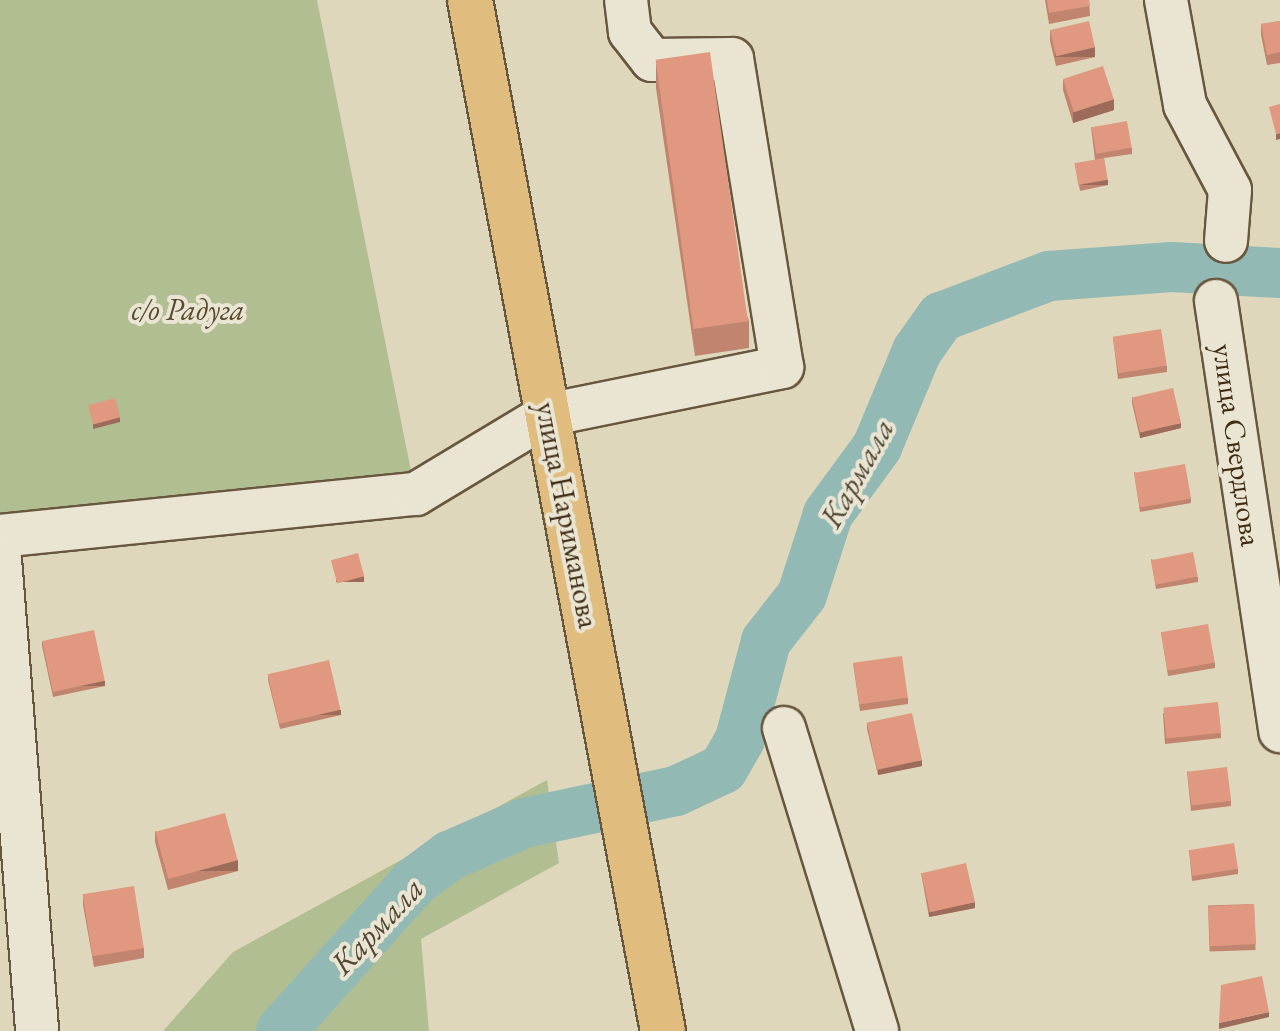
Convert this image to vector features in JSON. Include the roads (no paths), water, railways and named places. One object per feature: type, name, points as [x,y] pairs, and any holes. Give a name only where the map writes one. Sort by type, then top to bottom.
[{"type":"main road","name":"улица Нариманова","points":[[470,0],[663,1031]]},
{"type":"street","points":[[0,536],[416,494],[547,415],[782,367],[732,59],[652,60],[630,32],[626,0]]},
{"type":"street","points":[[1166,0],[1185,105],[1230,190],[1226,241]]},
{"type":"street","name":"улица Свердлова","points":[[1216,301],[1280,731]]},
{"type":"street","points":[[0,559],[37,1031]]},
{"type":"street","points":[[784,728],[877,1031]]},
{"type":"waterway","name":"Кармала","points":[[281,1031],[414,882],[449,856],[524,823],[676,791],[723,769],[740,739],[766,641],[802,595],[828,514],[877,447],[917,351],[941,317],[1049,276],[1172,267],[1280,273]]},
{"type":"park label","name":"с/о Радуга","points":[[188,310]]}]
